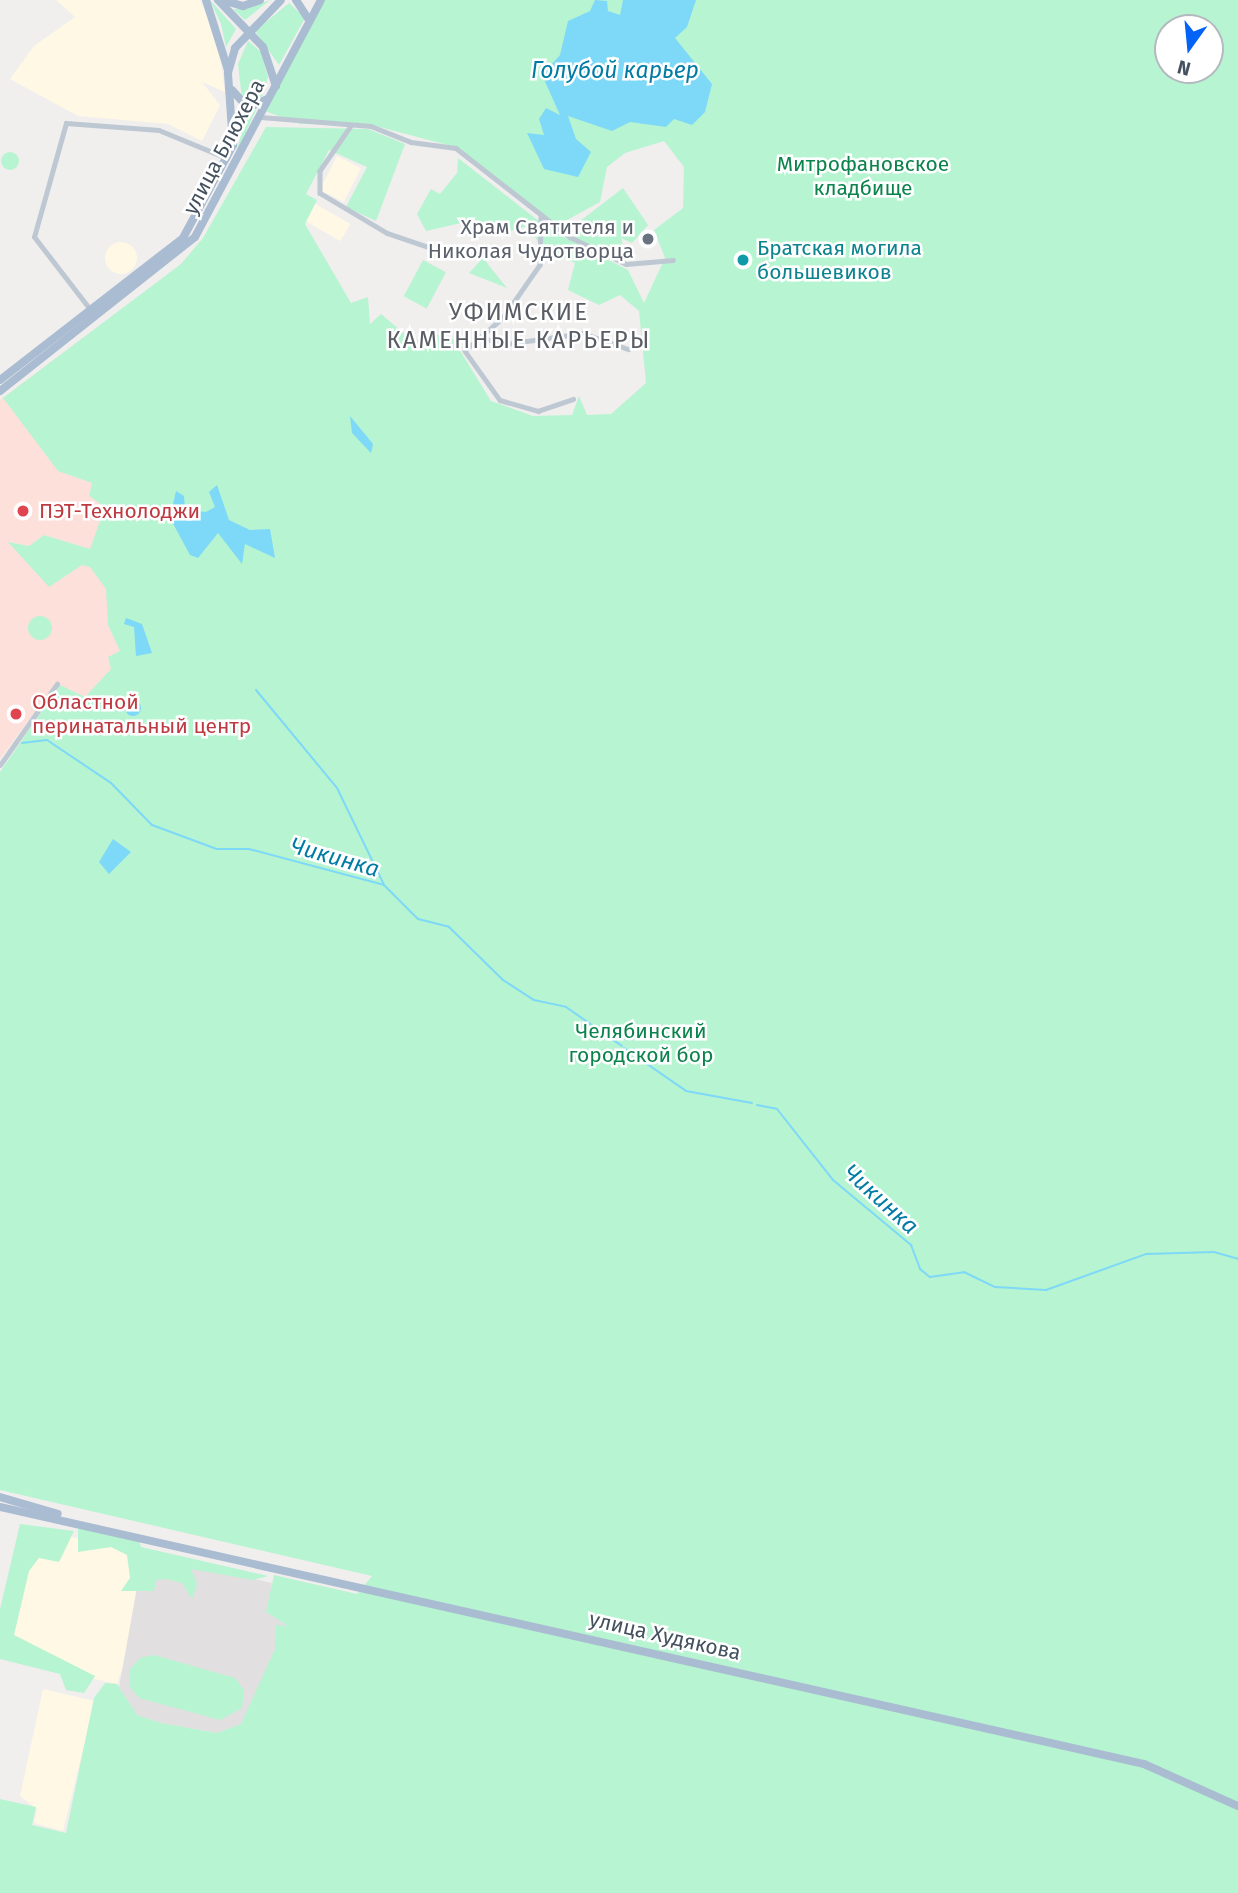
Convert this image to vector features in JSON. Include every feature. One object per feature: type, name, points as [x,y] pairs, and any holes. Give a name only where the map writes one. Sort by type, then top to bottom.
[{"type":"main road","points":[[206,0],[228,74]]},
{"type":"main road","points":[[220,0],[243,6],[260,0]]},
{"type":"main road","points":[[220,0],[271,59],[276,86]]},
{"type":"main road","name":"улица Блюхера","points":[[0,380],[183,239],[228,158],[234,137],[228,74],[246,30],[281,0]]},
{"type":"main road","points":[[296,0],[309,12],[309,23]]},
{"type":"main road","name":"улица Блюхера","points":[[0,391],[183,252],[208,220],[321,0]]},
{"type":"main road","points":[[230,88],[248,108],[271,96]]},
{"type":"main road","name":"улица Худякова","points":[[0,1497],[77,1521]]},
{"type":"main road","name":"улица Худякова","points":[[0,1507],[77,1521],[1150,1766],[1238,1806]]},
{"type":"street","points":[[261,117],[351,126],[456,148],[541,217],[626,264],[673,260]]},
{"type":"street","points":[[91,311],[34,237],[66,123],[159,130],[228,158]]},
{"type":"street","points":[[351,126],[320,171],[320,193],[387,233],[431,248]]},
{"type":"street","points":[[541,217],[540,265],[503,318],[465,351],[480,381],[500,400],[538,411],[573,399]]},
{"type":"street","points":[[478,337],[506,344],[583,333],[628,349]]},
{"type":"street","points":[[0,765],[57,684]]},
{"type":"shaded area","points":[[56,0],[200,0],[218,42],[225,92],[202,82],[220,105],[202,141],[168,124],[78,116],[10,79],[34,46],[75,17]]},
{"type":"shaded area","points":[[337,156],[361,168],[344,202],[320,190]]},
{"type":"shaded area","points":[[314,203],[350,224],[340,241],[304,220]]},
{"type":"shaded area","points":[[121,242],[132,247],[137,258],[132,269],[121,274],[110,269],[105,258],[110,247]]},
{"type":"shaded area","points":[[92,331],[93,483],[106,506],[132,639],[90,706],[65,696],[56,683],[0,759],[0,400]],"holes":[[[44,535],[89,549],[49,578],[10,542],[29,546]]]},
{"type":"shaded area","points":[[23,1525],[143,1554],[133,1637],[117,1684],[0,1658]]},
{"type":"shaded area","points":[[143,1554],[272,1583],[267,1612],[289,1626],[242,1724],[217,1733],[161,1723],[137,1715],[118,1693]]},
{"type":"shaded area","points":[[43,1689],[95,1701],[63,1831],[34,1823],[37,1809],[20,1796]]},
{"type":"green space","points":[[210,0],[236,29],[226,47],[221,24]]},
{"type":"green space","points":[[270,0],[245,20],[233,9],[246,9]]},
{"type":"green space","name":"Челябинский городской бор","points":[[324,0],[1238,0],[1238,1893],[0,1893],[0,1799],[36,1807],[32,1825],[66,1833],[94,1698],[105,1683],[117,1684],[137,1715],[161,1723],[217,1733],[241,1724],[275,1649],[276,1625],[288,1626],[266,1612],[274,1575],[357,1594],[372,1576],[0,1490],[0,772],[60,685],[85,697],[111,669],[108,657],[120,651],[108,625],[106,589],[90,567],[82,565],[49,587],[8,542],[29,546],[44,535],[90,549],[105,507],[89,496],[92,483],[58,471],[3,398],[181,264],[203,238],[266,127],[368,129],[405,144],[376,221],[346,207],[367,167],[329,150],[306,194],[317,200],[305,224],[351,303],[368,297],[370,324],[381,314],[414,342],[429,332],[453,339],[491,401],[533,416],[572,415],[579,396],[587,415],[611,414],[646,383],[639,311],[620,295],[599,305],[568,290],[575,263],[542,248],[528,226],[506,232],[474,220],[426,231],[417,214],[431,189],[440,194],[457,173],[458,158],[549,229],[628,270],[644,303],[665,258],[654,230],[683,208],[684,167],[664,141],[625,153],[607,167],[600,202],[556,226],[455,147],[372,125],[300,124],[265,111]]},
{"type":"green space","points":[[289,3],[305,18],[279,65],[255,31]]},
{"type":"green space","points":[[248,41],[261,52],[268,77],[261,99],[250,104],[242,99],[238,64]]},
{"type":"green space","points":[[240,109],[256,110],[235,157],[241,135]]},
{"type":"green space","points":[[10,152],[16,155],[19,161],[16,167],[10,170],[4,167],[1,161],[4,155]]},
{"type":"green space","points":[[623,188],[648,225],[632,243],[621,238],[627,261],[573,237],[580,221]]},
{"type":"green space","points":[[483,258],[507,288],[469,273]]},
{"type":"green space","points":[[423,260],[446,272],[427,308],[404,296]]},
{"type":"green space","points":[[40,616],[49,619],[52,628],[49,637],[40,640],[31,637],[28,628],[31,619]]},
{"type":"green space","points":[[20,1524],[74,1531],[59,1562],[39,1558],[29,1571],[14,1635],[95,1676],[84,1693],[66,1690],[60,1674],[0,1659],[0,1609]]},
{"type":"green space","points":[[78,1527],[139,1540],[141,1547],[268,1576],[253,1580],[191,1569],[197,1584],[192,1599],[182,1583],[166,1579],[156,1580],[154,1591],[121,1591],[130,1578],[127,1555],[111,1547],[78,1552]]},
{"type":"green space","points":[[154,1655],[235,1678],[244,1690],[242,1708],[220,1720],[139,1698],[129,1686],[129,1670],[140,1658]]},
{"type":"water","name":"Голубой карьер","points":[[595,0],[607,1],[608,11],[620,15],[623,0],[696,0],[687,27],[675,38],[712,84],[705,112],[692,125],[674,119],[666,127],[630,122],[612,131],[568,116],[576,139],[591,152],[578,177],[544,169],[527,133],[544,135],[539,119],[546,108],[560,115],[542,75],[560,55],[568,21],[590,11]]},
{"type":"water","points":[[350,416],[373,444],[371,453],[352,433]]},
{"type":"water","points":[[217,485],[229,520],[250,530],[270,529],[275,558],[245,544],[242,564],[218,533],[198,558],[190,555],[170,518],[176,491],[184,496],[185,510],[206,512],[215,507],[209,492]]},
{"type":"water","points":[[126,618],[142,624],[152,653],[136,656],[134,627],[124,624]]},
{"type":"water","points":[[130,700],[136,700],[141,708],[139,714],[130,716],[125,711],[125,705]]},
{"type":"water","points":[[113,839],[131,852],[109,874],[99,862]]},
{"type":"waterway","points":[[256,690],[337,788],[384,885]]},
{"type":"waterway","name":"Чикинка","points":[[22,743],[47,740],[111,783],[152,825],[217,849],[249,849],[384,885],[418,919],[449,927],[503,980],[534,1000],[566,1007],[622,1046]]},
{"type":"waterway","name":"Чикинка","points":[[624,1048],[686,1091],[752,1103]]},
{"type":"waterway","name":"Чикинка","points":[[757,1105],[777,1109],[833,1180],[911,1245],[920,1269],[930,1277],[964,1272],[995,1287],[1046,1290],[1146,1254],[1214,1252],[1238,1259]]},
{"type":"place","name":"Храм Святителя и Николая Чудотворца","points":[[648,239]]},
{"type":"place","name":"Братская могила большевиков","points":[[743,260]]},
{"type":"place","name":"ПЭТ-Технолоджи","points":[[23,511]]},
{"type":"place","name":"Областной перинатальный центр","points":[[16,714]]},
{"type":"district","name":"УФИМСКИЕ КАМЕННЫЕ КАРЬЕРЫ","points":[[519,327]]},
{"type":"park label","name":"Митрофановское кладбище","points":[[863,176]]}]
